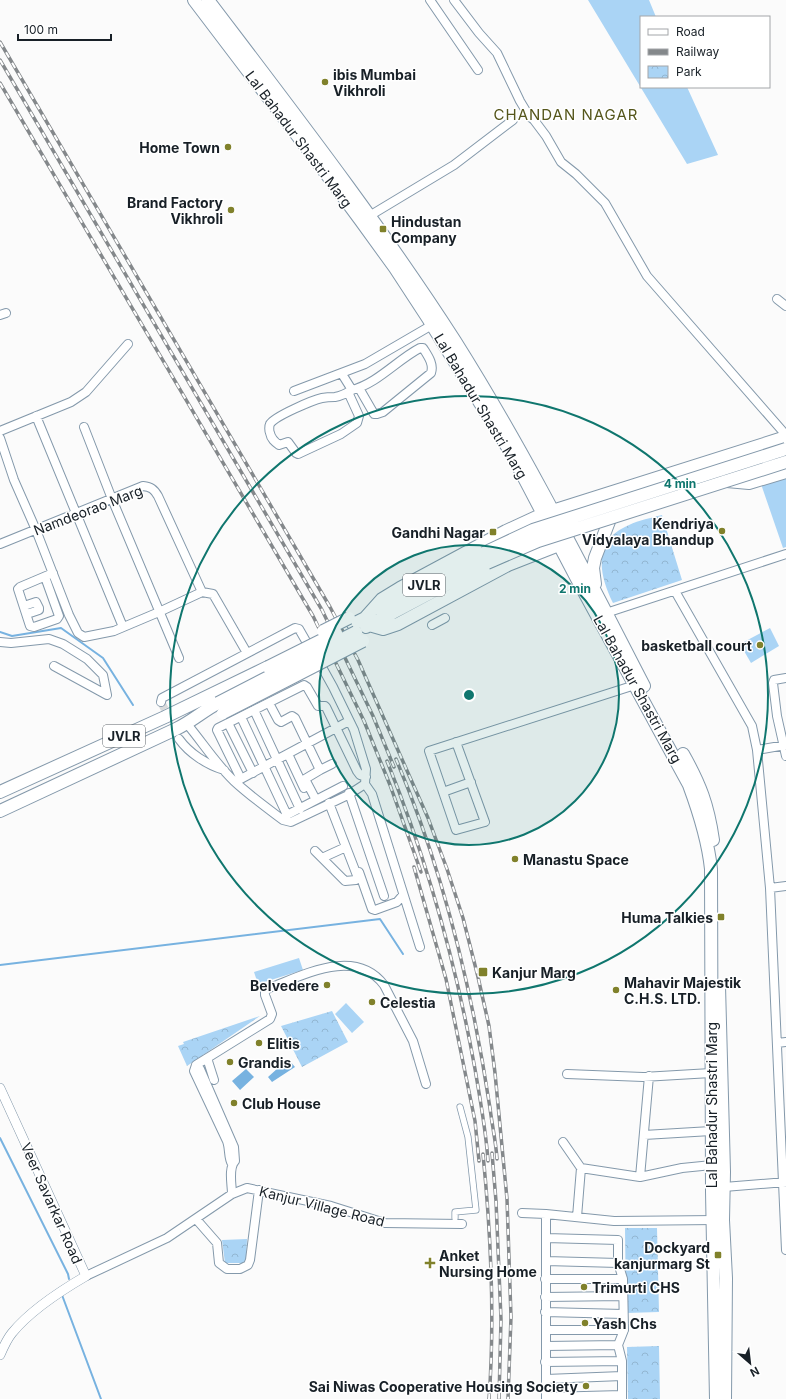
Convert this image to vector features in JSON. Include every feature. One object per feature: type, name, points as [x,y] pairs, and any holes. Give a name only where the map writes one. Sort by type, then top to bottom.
[{"type":"main road","name":"Lal Bahadur Shastri Marg","points":[[194,0],[290,117],[341,176],[395,268],[515,451]]},
{"type":"main road","name":"Lal Bahadur Shastri Marg","points":[[208,0],[290,117]]},
{"type":"main road","name":"Lal Bahadur Shastri Marg","points":[[365,218],[408,270],[455,342],[548,512],[635,685],[689,785],[699,812],[709,852],[711,900],[711,1131],[712,1165],[718,1220],[720,1375],[716,1399]]},
{"type":"main road","points":[[786,436],[548,512],[506,530],[382,599],[367,622],[383,629],[398,624],[508,565],[563,541],[575,524],[613,511],[720,480],[749,483],[786,472]]},
{"type":"main road","name":"JVLR","points":[[0,811],[191,720],[223,713],[355,629],[533,530],[786,449]]},
{"type":"main road","name":"JVLR","points":[[485,558],[786,462]]},
{"type":"main road","points":[[597,595],[593,568],[595,558],[613,511]]},
{"type":"main road","name":"Lal Bahadur Shastri Marg","points":[[563,541],[597,595],[654,705],[695,776],[710,816],[714,851],[717,918],[724,1186],[718,1220]]},
{"type":"main road","name":"JVLR","points":[[0,792],[165,717],[246,678],[266,664],[355,629]]},
{"type":"main road","name":"Lal Bahadur Shastri Marg","points":[[720,1375],[725,1399]]},
{"type":"street","points":[[430,0],[478,70]]},
{"type":"street","points":[[454,0],[479,34],[497,54],[520,101],[529,116],[534,120],[546,136],[560,162],[576,174],[605,203],[647,276],[786,436]]},
{"type":"street","points":[[365,218],[454,165],[513,120]]},
{"type":"street","points":[[777,299],[786,306]]},
{"type":"street","points":[[294,391],[365,364],[432,325]]},
{"type":"street","points":[[0,431],[71,402],[86,392],[128,344]]},
{"type":"street","points":[[342,374],[353,390],[374,414],[377,414],[383,412],[431,373],[432,370],[431,362],[423,348],[420,348],[372,381],[353,390],[335,397],[324,397],[315,400],[274,420],[270,424],[270,433],[272,438],[279,445],[288,442],[298,454],[350,429],[358,423],[359,416],[353,390]]},
{"type":"street","points":[[36,416],[123,627]]},
{"type":"street","points":[[84,427],[112,499],[179,658]]},
{"type":"street","points":[[0,438],[14,480],[78,633],[84,638],[114,631],[202,592],[213,594],[247,653]]},
{"type":"street","name":"Namdeorao Marg","points":[[0,544],[143,486],[150,486],[155,490],[202,592]]},
{"type":"street","points":[[606,613],[786,554]]},
{"type":"street","points":[[44,577],[59,616],[57,619],[34,628],[30,626],[18,590],[20,587],[53,573]]},
{"type":"street","points":[[675,591],[752,726],[757,750],[782,1042],[786,1250]]},
{"type":"street","points":[[432,625],[445,618]]},
{"type":"street","points":[[161,702],[162,698],[295,628],[298,629],[326,674],[349,721],[366,769],[365,780],[349,793],[291,822],[282,820],[224,770],[200,738],[191,720]]},
{"type":"street","points":[[0,642],[11,643],[49,639],[63,644],[87,659],[103,675],[107,695],[54,666]]},
{"type":"street","points":[[786,678],[774,680],[773,683],[777,716],[786,756]]},
{"type":"street","points":[[456,742],[485,822],[456,830],[429,751],[456,742],[635,685]]},
{"type":"street","points":[[223,713],[241,717],[304,686],[307,687],[318,706],[326,707],[357,771],[365,780],[372,794],[420,947]]},
{"type":"street","points":[[269,703],[280,722],[292,716],[295,718],[320,770]]},
{"type":"street","points":[[254,710],[300,809]]},
{"type":"street","points":[[223,713],[253,773]]},
{"type":"street","points":[[223,713],[217,730],[238,781]]},
{"type":"street","points":[[777,716],[786,714]]},
{"type":"street","points":[[241,717],[287,815],[343,786]]},
{"type":"street","points":[[238,781],[349,721]]},
{"type":"street","points":[[179,739],[185,747],[208,764],[215,768],[224,770]]},
{"type":"street","points":[[757,750],[784,745]]},
{"type":"street","points":[[288,754],[314,802]]},
{"type":"street","points":[[303,780],[332,764]]},
{"type":"street","points":[[443,792],[471,782]]},
{"type":"street","points":[[349,793],[384,896]]},
{"type":"street","points":[[332,802],[372,909],[375,910],[397,902],[403,895]]},
{"type":"street","points":[[315,851],[345,881],[356,880],[358,878],[346,847],[332,802]]},
{"type":"street","points":[[322,858],[346,847]]},
{"type":"street","points":[[770,888],[786,886]]},
{"type":"street","points":[[232,1194],[232,1164],[235,1161],[234,1147],[215,1108],[194,1071],[196,1065],[270,1018],[272,1014],[265,995],[266,989],[327,967],[349,966],[367,972],[379,979],[384,985],[413,1041],[426,1084]]},
{"type":"street","points":[[207,1058],[214,1080]]},
{"type":"street","points":[[567,1074],[649,1076],[711,1073]]},
{"type":"street","points":[[640,1177],[649,1076]]},
{"type":"street","name":"Veer Savarkar Road","points":[[0,1088],[79,1264],[85,1274],[29,1315],[1,1347]]},
{"type":"street","points":[[455,1218],[455,1212],[476,1210],[468,1138],[460,1107]]},
{"type":"street","points":[[644,1135],[711,1131]]},
{"type":"street","points":[[563,1142],[581,1168],[577,1217]]},
{"type":"street","points":[[581,1168],[640,1177],[682,1168],[712,1165]]},
{"type":"street","points":[[724,1186],[785,1182]]},
{"type":"street","name":"Kanjur Village Road","points":[[85,1274],[167,1238],[232,1194],[247,1188],[331,1206],[385,1223],[462,1224]]},
{"type":"street","points":[[196,1219],[217,1242],[219,1263],[227,1269],[240,1269],[248,1265],[250,1260],[259,1190]]},
{"type":"street","points":[[522,1212],[545,1212],[614,1221],[718,1220]]},
{"type":"street","points":[[545,1212],[546,1398],[622,1397],[622,1361],[618,1345],[624,1330],[623,1279],[618,1263],[618,1240],[546,1238]]},
{"type":"street","points":[[546,1261],[618,1263]]},
{"type":"street","points":[[545,1279],[623,1279]]},
{"type":"street","points":[[546,1297],[623,1296]]},
{"type":"street","points":[[545,1312],[623,1314]]},
{"type":"street","points":[[546,1330],[624,1330]]},
{"type":"street","points":[[546,1346],[618,1345]]},
{"type":"street","points":[[545,1362],[622,1361]]},
{"type":"street","points":[[546,1379],[622,1376]]},
{"type":"green space","points":[[588,0],[649,0],[656,16],[640,16],[640,86]]},
{"type":"green space","points":[[641,88],[687,88],[718,155],[687,164]]},
{"type":"green space","points":[[786,477],[786,547],[783,548],[761,484]]},
{"type":"green space","points":[[662,515],[682,580],[613,603],[604,580],[602,569],[604,548],[609,539],[617,531],[629,525],[641,520]]},
{"type":"green space","name":"basketball court","points":[[770,628],[779,646],[751,663],[740,644]]},
{"type":"green space","points":[[299,958],[303,970],[258,984],[254,972]]},
{"type":"green space","points":[[346,1003],[364,1022],[352,1033],[335,1014]]},
{"type":"green space","points":[[332,1011],[348,1042],[302,1067],[281,1026]]},
{"type":"green space","points":[[260,1016],[187,1066],[178,1046],[184,1044],[183,1042]]},
{"type":"green space","points":[[625,1228],[657,1228],[659,1312],[626,1313]]},
{"type":"green space","points":[[247,1239],[246,1263],[225,1263],[222,1240]]},
{"type":"green space","points":[[659,1346],[660,1399],[628,1399],[627,1347]]},
{"type":"shaded area","points":[[288,1059],[295,1067],[272,1082],[268,1077]]},
{"type":"shaded area","points":[[246,1069],[254,1077],[240,1090],[232,1081]]},
{"type":"waterway","points":[[0,632],[12,636],[61,628],[103,658],[133,705]]},
{"type":"waterway","points":[[0,965],[380,919],[403,954]]},
{"type":"waterway","points":[[0,1138],[68,1274],[69,1279]]},
{"type":"waterway","points":[[62,1295],[101,1399]]},
{"type":"tunnel","points":[[161,702],[177,733]]},
{"type":"railway","points":[[0,42],[330,607],[358,660],[428,818],[463,918],[489,1026],[507,1199],[511,1317],[508,1399]]},
{"type":"railway","points":[[0,60],[322,610],[373,716],[394,767]]},
{"type":"railway","points":[[0,83],[313,616],[364,721],[390,785],[421,872]]},
{"type":"railway","points":[[396,759],[428,844],[454,930],[483,1063],[497,1159]]},
{"type":"railway","points":[[387,761],[415,836],[427,874],[459,990],[475,1069],[488,1161]]},
{"type":"railway","points":[[414,867],[446,979],[475,1121],[479,1161]]},
{"type":"railway","points":[[492,1153],[496,1201],[501,1319],[499,1399]]},
{"type":"railway","points":[[483,1154],[488,1215],[492,1307],[489,1399]]},
{"type":"place","name":"ibis Mumbai Vikhroli","points":[[325,82]]},
{"type":"place","name":"Home Town","points":[[228,147]]},
{"type":"place","name":"Brand Factory Vikhroli","points":[[231,210]]},
{"type":"place","name":"Hindustan Company","points":[[383,229]]},
{"type":"place","name":"Kendriya Vidyalaya Bhandup","points":[[722,531]]},
{"type":"place","name":"Gandhi Nagar","points":[[493,532]]},
{"type":"place","name":"basketball court","points":[[760,645]]},
{"type":"place","name":"Manastu Space","points":[[515,859]]},
{"type":"place","name":"Huma Talkies","points":[[721,917]]},
{"type":"place","name":"Kanjur Marg","points":[[483,972]]},
{"type":"place","name":"Belvedere","points":[[327,985]]},
{"type":"place","name":"Mahavir Majestik C.H.S. LTD.","points":[[616,990]]},
{"type":"place","name":"Celestia","points":[[372,1002]]},
{"type":"place","name":"Elitis","points":[[259,1043]]},
{"type":"place","name":"Grandis","points":[[230,1062]]},
{"type":"place","name":"Club House","points":[[234,1103]]},
{"type":"place","name":"Dockyard kanjurmarg St","points":[[718,1255]]},
{"type":"place","name":"Anket Nursing Home","points":[[430,1263]]},
{"type":"place","name":"Trimurti CHS","points":[[584,1287]]},
{"type":"place","name":"Yash Chs","points":[[585,1323]]},
{"type":"place","name":"Sai Niwas Cooperative Housing Society","points":[[586,1386]]},
{"type":"district","name":"CHANDAN NAGAR","points":[[566,114]]}]
